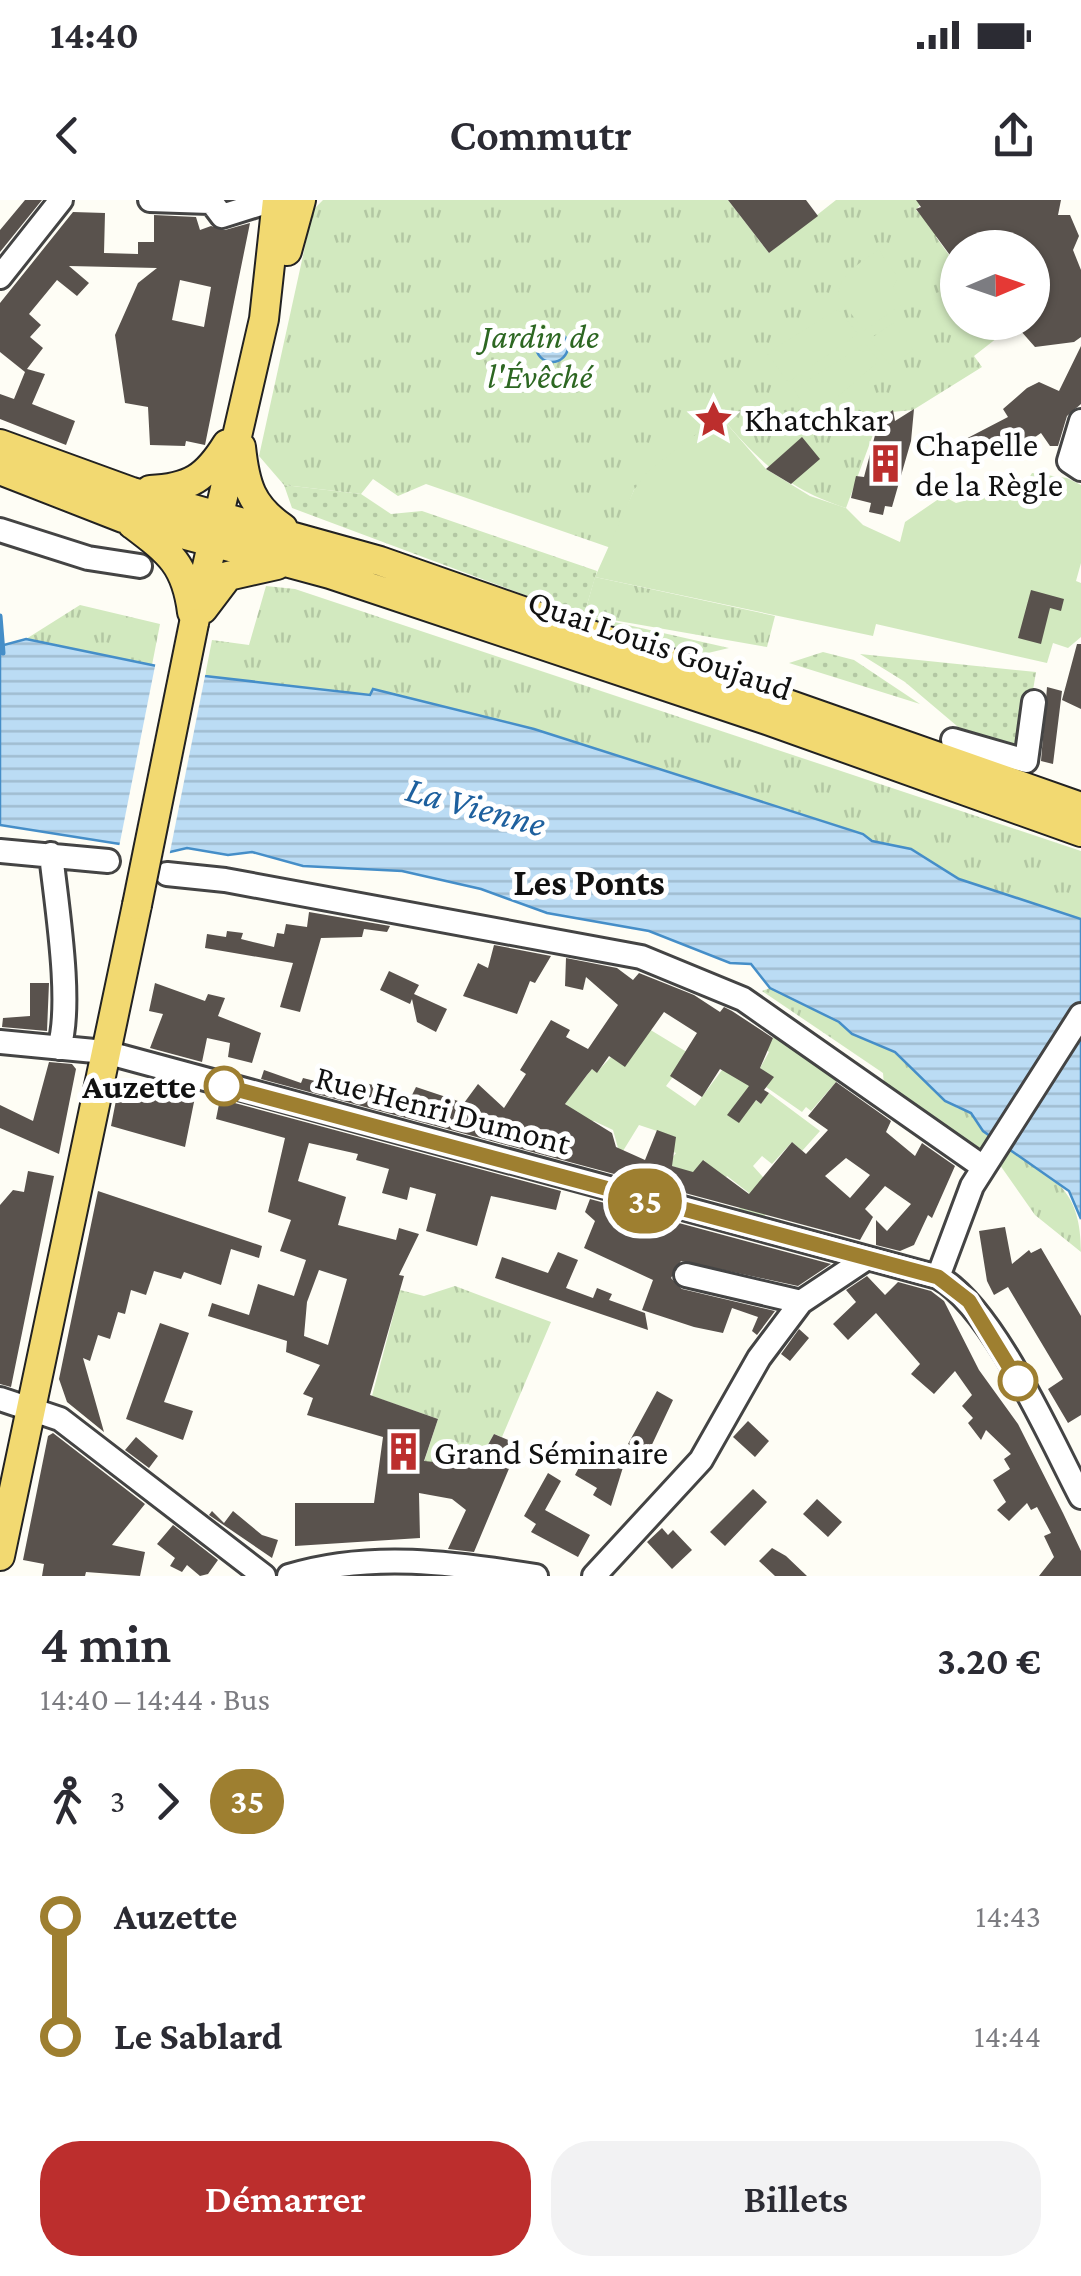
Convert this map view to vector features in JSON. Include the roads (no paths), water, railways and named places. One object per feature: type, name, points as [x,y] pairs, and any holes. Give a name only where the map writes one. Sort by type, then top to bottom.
[{"type":"main road","points":[[264,318],[275,200]]},
{"type":"main road","points":[[0,1556],[194,623],[264,318],[300,200]]},
{"type":"main road","points":[[128,505],[189,486],[210,472],[238,426]]},
{"type":"main road","points":[[238,426],[245,483],[258,511],[293,535]]},
{"type":"main road","points":[[0,444],[128,505],[188,579],[194,623]]},
{"type":"main road","points":[[0,470],[215,529]]},
{"type":"main road","name":"Quai Louis Goujaud","points":[[215,529],[293,535],[380,561],[1081,808]]},
{"type":"main road","name":"Quai Louis Goujaud","points":[[215,529],[284,564],[330,574],[767,720],[1081,832]]},
{"type":"main road","points":[[194,623],[228,576],[284,564]]},
{"type":"street","points":[[0,277],[60,200]]},
{"type":"street","points":[[150,200],[214,206],[275,200]]},
{"type":"street","points":[[1081,421],[1069,461],[1081,469]]},
{"type":"street","points":[[0,530],[88,558],[140,566]]},
{"type":"street","points":[[953,740],[1026,762],[1034,702]]},
{"type":"street","points":[[0,851],[108,861]]},
{"type":"street","points":[[50,854],[60,929],[62,1029],[58,1048]]},
{"type":"street","points":[[167,874],[225,880],[642,957],[743,999],[986,1162]]},
{"type":"street","points":[[1081,1015],[986,1162],[961,1211],[938,1277],[969,1301],[992,1336],[1081,1497]]},
{"type":"street","name":"Rue Henri Dumont","points":[[0,1042],[105,1052],[938,1277]]},
{"type":"street","points":[[594,1576],[702,1460],[759,1358],[801,1302],[864,1260]]},
{"type":"street","points":[[686,1275],[801,1302]]},
{"type":"street","points":[[0,1399],[60,1420],[251,1573]]},
{"type":"street","points":[[289,1576],[356,1560],[454,1564],[536,1576]]},
{"type":"water","points":[[552,330],[563,335],[568,346],[563,357],[552,362],[541,357],[536,346],[541,335]]},
{"type":"water","name":"La Vienne","points":[[26,639],[205,676],[370,695],[373,689],[534,729],[863,834],[872,841],[911,849],[959,879],[1081,919],[1081,1219],[1069,1191],[983,1131],[971,1113],[945,1101],[895,1052],[852,1034],[839,1022],[770,988],[751,964],[730,963],[649,931],[547,913],[481,889],[402,871],[303,866],[252,852],[228,855],[187,848],[170,852],[0,825],[0,646]]},
{"type":"waterway","points":[[0,616],[3,653]]},
{"type":"place","name":"Khatchkar","points":[[714,419]]},
{"type":"place","name":"Chapelle de la Règle","points":[[885,464]]},
{"type":"place","name":"Auzette","points":[[224,1086]]},
{"type":"place","name":"Grand Séminaire","points":[[404,1452]]},
{"type":"district","name":"Les Ponts","points":[[589,882]]},
{"type":"park label","name":"Jardin de l'Évêché","points":[[540,356]]}]
